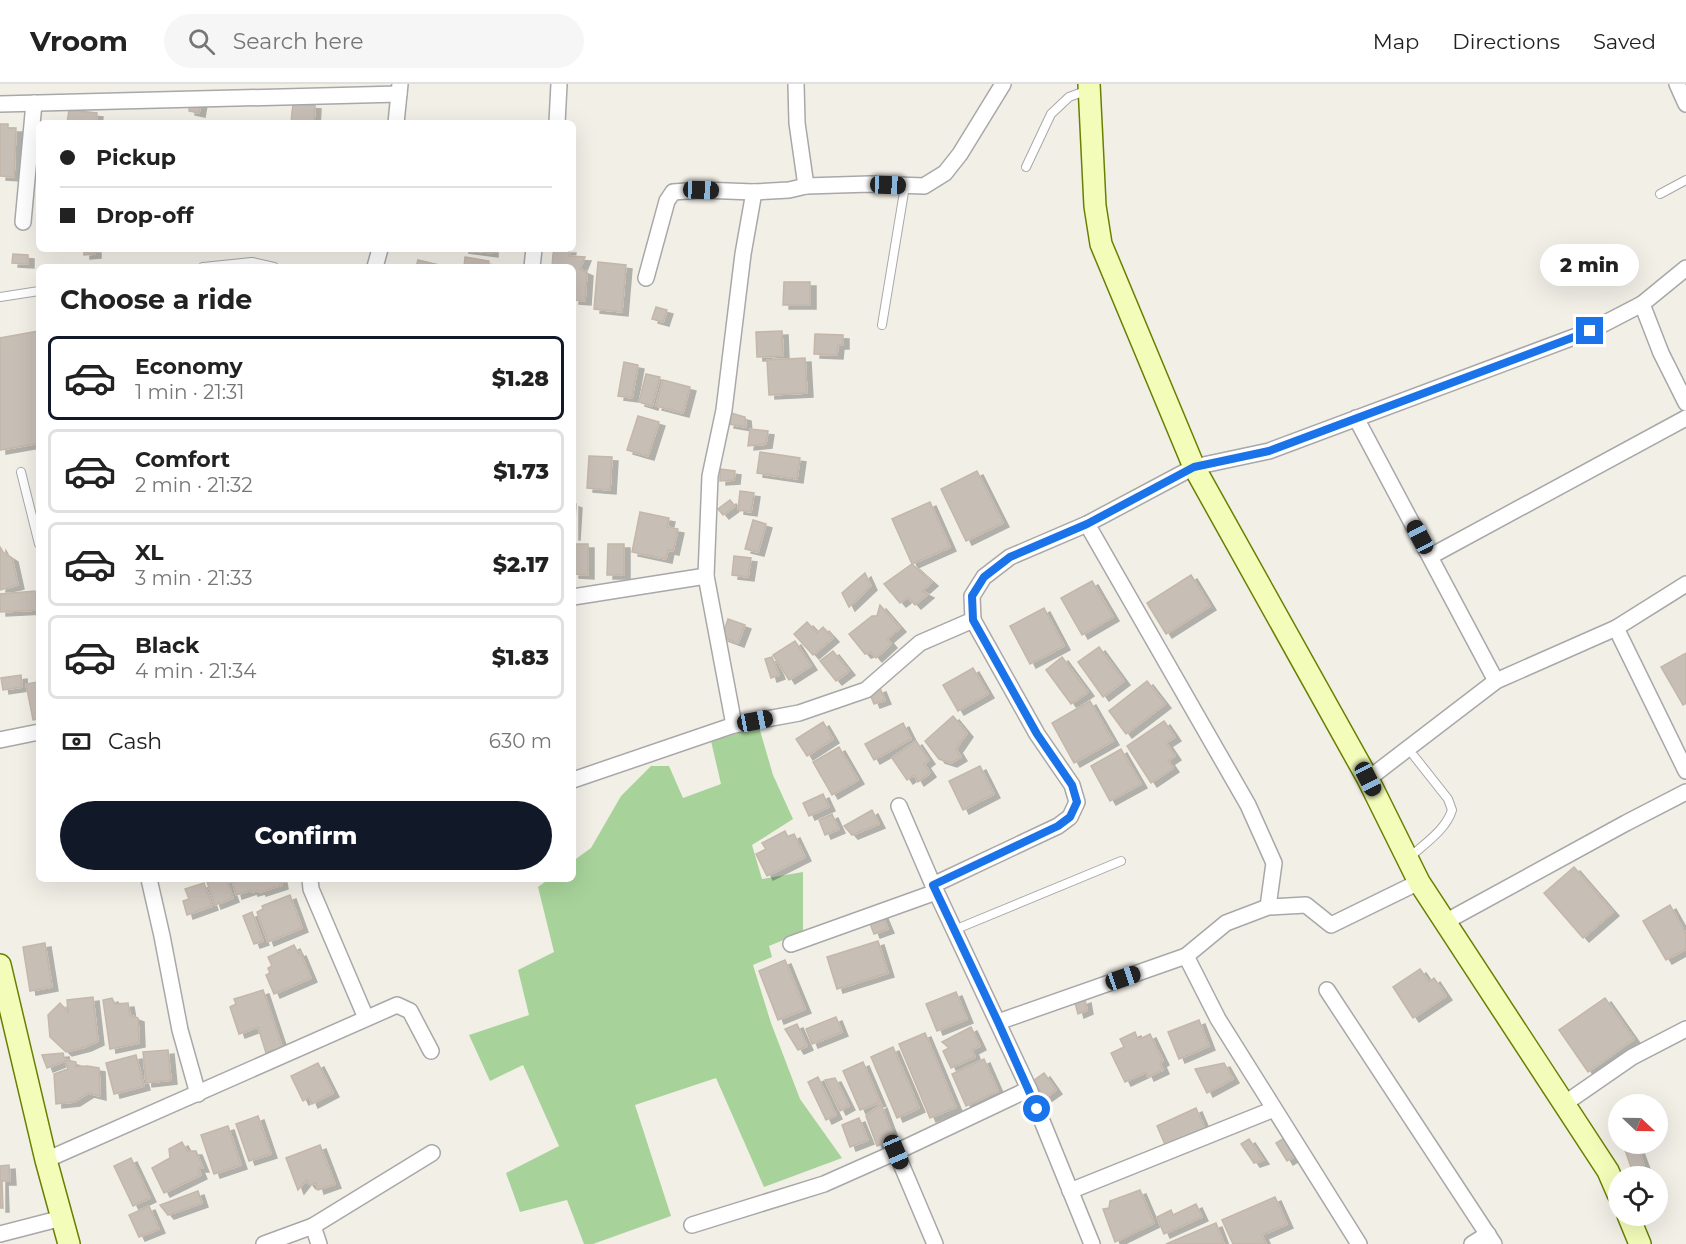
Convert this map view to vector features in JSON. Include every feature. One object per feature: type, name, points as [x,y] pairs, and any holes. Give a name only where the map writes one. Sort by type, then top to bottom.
[{"type":"street","points":[[557,120],[559,84]]},
{"type":"street","points":[[796,84],[797,123],[806,186]]},
{"type":"street","points":[[646,278],[667,201],[673,192],[701,190],[754,192],[789,190],[806,186],[870,184],[924,186],[945,173],[960,154],[1003,84]]},
{"type":"street","points":[[1677,84],[1686,104]]},
{"type":"street","points":[[1089,87],[1095,206],[1101,244],[1194,467],[1368,779],[1419,882],[1608,1171]]},
{"type":"street","points":[[0,104],[400,89],[396,120]]},
{"type":"street","points":[[23,222],[34,104]]},
{"type":"street","points":[[734,725],[706,576],[710,476],[724,410],[743,254],[754,192]]},
{"type":"street","points":[[791,944],[934,889],[1058,826],[1070,817],[1077,802],[1072,785],[1037,734],[973,620],[972,596],[984,577],[1010,557],[1087,524],[1194,467],[1269,451],[1590,331],[1642,304],[1686,268]]},
{"type":"street","points":[[1642,304],[1661,353],[1686,403]]},
{"type":"street","points":[[1356,418],[1496,681]]},
{"type":"street","points":[[1431,556],[1686,418]]},
{"type":"street","points":[[1087,524],[1248,805],[1274,863],[1268,907]]},
{"type":"street","points":[[576,597],[706,576]]},
{"type":"street","points":[[1368,779],[1496,681],[1616,628],[1686,584]]},
{"type":"street","points":[[576,779],[734,725],[799,713],[866,690],[920,643],[973,620]]},
{"type":"street","points":[[1616,628],[1686,771]]},
{"type":"street","points":[[0,740],[36,733]]},
{"type":"street","points":[[1445,922],[1686,792]]},
{"type":"street","points":[[899,806],[934,889],[1029,1089],[1092,1244]]},
{"type":"street","points":[[150,882],[180,1030],[198,1094]]},
{"type":"street","points":[[311,882],[366,1018]]},
{"type":"street","points":[[998,1022],[1186,956],[1226,923],[1268,907],[1306,905],[1331,925],[1419,882]]},
{"type":"street","points":[[1186,956],[1218,1019],[1274,1108],[1353,1243]]},
{"type":"street","points":[[0,965],[46,1160],[69,1244]]},
{"type":"street","points":[[1327,990],[1491,1239],[1472,1244]]},
{"type":"street","points":[[46,1160],[397,1005],[410,1011],[431,1051]]},
{"type":"street","points":[[1564,1104],[1632,1057],[1686,1029]]},
{"type":"street","points":[[692,1225],[824,1184],[1029,1089]]},
{"type":"street","points":[[1070,1191],[1274,1108]]},
{"type":"street","points":[[896,1152],[935,1244]]},
{"type":"street","points":[[264,1244],[313,1226],[432,1153]]},
{"type":"street","points":[[0,1233],[62,1218]]},
{"type":"street","points":[[313,1226],[318,1244]]},
{"type":"street","points":[[1633,1226],[1640,1244]]},
{"type":"lane","points":[[1026,167],[1051,114],[1069,97],[1089,87]]},
{"type":"lane","points":[[1660,194],[1686,180]]},
{"type":"lane","points":[[882,325],[905,186]]},
{"type":"lane","points":[[232,264],[252,262],[261,264]]},
{"type":"lane","points":[[0,297],[36,291]]},
{"type":"lane","points":[[21,472],[36,532]]},
{"type":"lane","points":[[1408,859],[1444,825],[1450,818],[1452,810],[1448,800],[1414,756]]},
{"type":"lane","points":[[954,930],[1121,861]]},
{"type":"green space","points":[[759,727],[773,775],[793,819],[752,845],[762,879],[803,872],[803,932],[769,946],[772,957],[753,965],[771,1023],[800,1099],[842,1158],[764,1187],[716,1078],[635,1105],[671,1216],[593,1244],[584,1244],[567,1200],[520,1212],[506,1173],[559,1146],[523,1065],[490,1081],[469,1035],[529,1015],[518,970],[554,952],[538,887],[545,882],[576,882],[576,859],[591,848],[621,796],[651,766],[669,766],[683,798],[721,784],[711,741]]},
{"type":"building","points":[[190,101],[201,102],[199,113],[189,111]]},
{"type":"building","points":[[293,103],[315,105],[314,120],[291,120]]},
{"type":"building","points":[[69,110],[97,113],[96,120],[67,120]]},
{"type":"building","points":[[0,124],[8,124],[8,128],[16,128],[14,177],[0,176]]},
{"type":"building","points":[[84,252],[95,252],[95,254],[84,255]]},
{"type":"building","points":[[554,252],[570,252],[569,256],[585,257],[580,269],[587,272],[585,301],[576,300],[576,264],[552,264]]},
{"type":"building","points":[[13,254],[28,255],[28,264],[12,263]]},
{"type":"building","points":[[465,257],[489,261],[488,264],[464,264]]},
{"type":"building","points":[[418,260],[435,264],[417,264]]},
{"type":"building","points":[[598,262],[626,265],[622,312],[594,309]]},
{"type":"building","points":[[784,282],[810,282],[810,305],[783,305]]},
{"type":"building","points":[[656,307],[667,310],[663,322],[652,319]]},
{"type":"building","points":[[782,331],[783,356],[757,357],[756,332]]},
{"type":"building","points":[[36,332],[36,444],[0,450],[0,338]]},
{"type":"building","points":[[815,334],[843,335],[843,345],[838,345],[837,355],[814,354]]},
{"type":"building","points":[[805,358],[807,393],[769,395],[767,360]]},
{"type":"building","points":[[624,362],[638,365],[632,398],[618,396]]},
{"type":"building","points":[[646,374],[660,377],[652,406],[639,402]]},
{"type":"building","points":[[663,380],[690,387],[683,413],[656,406]]},
{"type":"building","points":[[731,413],[745,417],[746,427],[728,424]]},
{"type":"building","points":[[638,416],[659,422],[648,456],[627,450]]},
{"type":"building","points":[[750,429],[768,431],[766,444],[748,446]]},
{"type":"building","points":[[760,452],[800,458],[797,479],[757,473]]},
{"type":"building","points":[[589,456],[612,457],[610,490],[587,488]]},
{"type":"building","points":[[720,469],[735,471],[734,480],[720,481]]},
{"type":"building","points":[[977,471],[1003,523],[966,541],[941,489]]},
{"type":"building","points":[[740,491],[754,493],[751,512],[738,510]]},
{"type":"building","points":[[730,500],[735,506],[723,515],[718,509]]},
{"type":"building","points":[[930,502],[950,547],[912,564],[892,519]]},
{"type":"building","points":[[640,512],[669,518],[667,527],[678,529],[673,551],[668,550],[666,559],[632,552]]},
{"type":"building","points":[[753,520],[766,524],[758,552],[745,549]]},
{"type":"building","points":[[576,544],[588,544],[588,575],[576,574]]},
{"type":"building","points":[[608,544],[624,544],[624,575],[607,575]]},
{"type":"building","points":[[0,547],[12,558],[18,585],[0,590]]},
{"type":"building","points":[[734,556],[751,558],[748,577],[732,575]]},
{"type":"building","points":[[912,564],[932,582],[922,591],[928,594],[915,605],[908,597],[900,603],[884,584]]},
{"type":"building","points":[[865,573],[871,586],[849,607],[842,593]]},
{"type":"building","points":[[1191,575],[1210,606],[1166,634],[1147,603]]},
{"type":"building","points":[[1092,581],[1113,617],[1082,635],[1061,598]]},
{"type":"building","points":[[35,591],[36,610],[0,612],[0,594]]},
{"type":"building","points":[[880,605],[900,628],[887,639],[891,644],[876,658],[871,652],[865,654],[849,634],[872,616],[877,616]]},
{"type":"building","points":[[1044,608],[1064,646],[1030,664],[1010,626]]},
{"type":"building","points":[[728,619],[745,625],[738,643],[722,637]]},
{"type":"building","points":[[807,622],[817,633],[823,627],[833,638],[813,655],[794,634]]},
{"type":"building","points":[[795,641],[811,666],[789,680],[773,655]]},
{"type":"building","points":[[1099,647],[1124,681],[1103,697],[1078,662]]},
{"type":"building","points":[[833,651],[849,671],[836,681],[820,661]]},
{"type":"building","points":[[1686,653],[1686,703],[1683,705],[1661,667]]},
{"type":"building","points":[[772,657],[779,675],[771,678],[765,659]]},
{"type":"building","points":[[1062,657],[1088,692],[1071,704],[1046,670]]},
{"type":"building","points":[[973,668],[988,694],[958,711],[943,685]]},
{"type":"building","points":[[21,675],[22,687],[3,690],[1,678]]},
{"type":"building","points":[[1147,681],[1165,704],[1126,734],[1109,711]]},
{"type":"building","points":[[36,682],[36,720],[33,720],[26,684]]},
{"type":"building","points":[[880,688],[885,700],[874,704],[869,692]]},
{"type":"building","points":[[1090,701],[1113,741],[1074,763],[1052,723]]},
{"type":"building","points":[[953,716],[967,733],[956,749],[961,757],[951,763],[939,759],[925,741]]},
{"type":"building","points":[[1164,721],[1175,737],[1166,743],[1175,756],[1168,761],[1173,768],[1151,783],[1127,746]]},
{"type":"building","points":[[823,722],[833,739],[807,756],[796,739]]},
{"type":"building","points":[[903,723],[911,739],[874,760],[865,744]]},
{"type":"building","points":[[916,741],[929,760],[924,764],[930,773],[918,782],[914,775],[907,780],[892,758]]},
{"type":"building","points":[[839,747],[858,780],[832,795],[813,762]]},
{"type":"building","points":[[1121,749],[1141,784],[1110,801],[1091,766]]},
{"type":"building","points":[[980,766],[994,794],[963,810],[949,781]]},
{"type":"building","points":[[823,794],[829,807],[809,816],[803,803]]},
{"type":"building","points":[[872,810],[879,824],[852,835],[844,826]]},
{"type":"building","points":[[832,814],[839,829],[825,835],[819,820]]},
{"type":"building","points":[[785,831],[788,837],[794,834],[805,857],[767,876],[756,854],[766,849],[762,843]]},
{"type":"building","points":[[1574,867],[1613,912],[1583,938],[1544,893]]},
{"type":"building","points":[[207,882],[227,882],[233,898],[215,905]]},
{"type":"building","points":[[233,882],[282,882],[282,885],[260,892],[251,890],[236,895]]},
{"type":"building","points":[[204,883],[212,906],[187,915],[183,901],[189,899],[185,889]]},
{"type":"building","points":[[290,895],[302,928],[268,942],[257,912],[263,909],[262,906]]},
{"type":"building","points":[[1670,905],[1686,934],[1686,949],[1666,960],[1643,921]]},
{"type":"building","points":[[252,912],[263,941],[254,944],[243,916]]},
{"type":"building","points":[[882,915],[888,929],[874,934],[869,921]]},
{"type":"building","points":[[878,941],[888,973],[837,989],[827,957]]},
{"type":"building","points":[[45,943],[52,987],[30,991],[23,947]]},
{"type":"building","points":[[294,945],[298,953],[300,952],[311,978],[274,994],[266,975],[270,973],[268,968],[272,966],[268,957]]},
{"type":"building","points":[[785,960],[805,1009],[778,1020],[759,971]]},
{"type":"building","points":[[1420,969],[1429,982],[1434,978],[1446,996],[1413,1018],[1393,987]]},
{"type":"building","points":[[263,990],[282,1047],[266,1053],[258,1027],[239,1034],[230,1007],[236,1004],[234,999]]},
{"type":"building","points":[[956,992],[967,1019],[937,1031],[926,1004]]},
{"type":"building","points":[[93,997],[98,1041],[66,1052],[50,1037],[48,1015],[60,1003],[68,1012],[67,1000]]},
{"type":"building","points":[[112,998],[115,1004],[128,1003],[130,1015],[138,1018],[139,1043],[110,1049],[103,1000]]},
{"type":"building","points":[[1605,998],[1634,1039],[1588,1072],[1559,1030]]},
{"type":"building","points":[[1085,999],[1087,1010],[1078,1014],[1075,1003]]},
{"type":"building","points":[[836,1017],[842,1032],[812,1044],[806,1029]]},
{"type":"building","points":[[1199,1020],[1209,1046],[1179,1059],[1168,1032]]},
{"type":"building","points":[[797,1024],[807,1046],[798,1050],[785,1029]]},
{"type":"building","points":[[971,1027],[980,1046],[972,1050],[975,1057],[951,1068],[943,1051],[949,1048],[942,1042]]},
{"type":"building","points":[[1135,1032],[1138,1040],[1150,1034],[1163,1061],[1160,1063],[1163,1070],[1148,1077],[1146,1072],[1125,1082],[1111,1053],[1124,1047],[1120,1039]]},
{"type":"building","points":[[925,1033],[956,1107],[930,1118],[899,1044]]},
{"type":"building","points":[[893,1047],[919,1108],[897,1118],[871,1057]]},
{"type":"building","points":[[168,1050],[171,1080],[146,1083],[143,1052]]},
{"type":"building","points":[[63,1053],[65,1061],[47,1068],[42,1055]]},
{"type":"building","points":[[136,1055],[144,1086],[114,1094],[106,1063]]},
{"type":"building","points":[[984,1059],[998,1091],[966,1106],[952,1074]]},
{"type":"building","points":[[65,1061],[76,1062],[76,1067],[99,1068],[100,1096],[88,1093],[74,1102],[56,1104],[54,1074],[68,1069]]},
{"type":"building","points":[[863,1062],[880,1102],[860,1110],[843,1071]]},
{"type":"building","points":[[318,1063],[333,1093],[312,1104],[309,1097],[303,1101],[291,1076]]},
{"type":"building","points":[[1224,1063],[1233,1079],[1207,1093],[1195,1069]]},
{"type":"building","points":[[1044,1073],[1056,1090],[1045,1098],[1033,1081]]},
{"type":"building","points":[[818,1077],[836,1115],[826,1120],[808,1082]]},
{"type":"building","points":[[835,1078],[849,1106],[840,1111],[825,1080]]},
{"type":"building","points":[[881,1104],[894,1139],[877,1146],[866,1116]]},
{"type":"building","points":[[1196,1108],[1205,1129],[1166,1147],[1157,1126]]},
{"type":"building","points":[[258,1116],[271,1154],[249,1161],[236,1124]]},
{"type":"building","points":[[859,1118],[868,1140],[850,1147],[842,1125]]},
{"type":"building","points":[[228,1126],[241,1165],[214,1174],[201,1135]]},
{"type":"building","points":[[1286,1137],[1297,1155],[1287,1161],[1276,1143]]},
{"type":"building","points":[[1249,1139],[1263,1160],[1254,1163],[1241,1144]]},
{"type":"building","points":[[182,1142],[187,1151],[196,1151],[203,1168],[198,1168],[201,1175],[164,1193],[152,1168],[170,1158],[169,1149]]},
{"type":"building","points":[[320,1145],[335,1184],[318,1190],[316,1183],[310,1185],[306,1180],[298,1190],[286,1158]]},
{"type":"building","points":[[1626,1154],[1640,1154],[1644,1165],[1631,1166]]},
{"type":"building","points":[[131,1158],[150,1198],[133,1206],[114,1166]]},
{"type":"building","points":[[9,1165],[10,1181],[2,1181],[3,1208],[0,1208],[0,1166]]},
{"type":"building","points":[[1140,1190],[1154,1223],[1115,1242],[1103,1209],[1109,1208],[1110,1201]]},
{"type":"building","points":[[198,1191],[202,1203],[168,1215],[160,1205]]},
{"type":"building","points":[[1275,1197],[1287,1224],[1262,1235],[1266,1244],[1233,1244],[1222,1220]]},
{"type":"building","points":[[1196,1204],[1202,1217],[1164,1234],[1157,1217],[1171,1210],[1173,1215]]},
{"type":"building","points":[[149,1206],[159,1229],[139,1237],[129,1215]]},
{"type":"building","points":[[1216,1223],[1224,1244],[1166,1244]]},
{"type":"route","points":[[1037,1109],[933,885],[1058,826],[1070,817],[1077,802],[1072,785],[1037,734],[973,620],[972,596],[984,577],[1010,557],[1087,524],[1194,467],[1269,451],[1590,331]]}]
